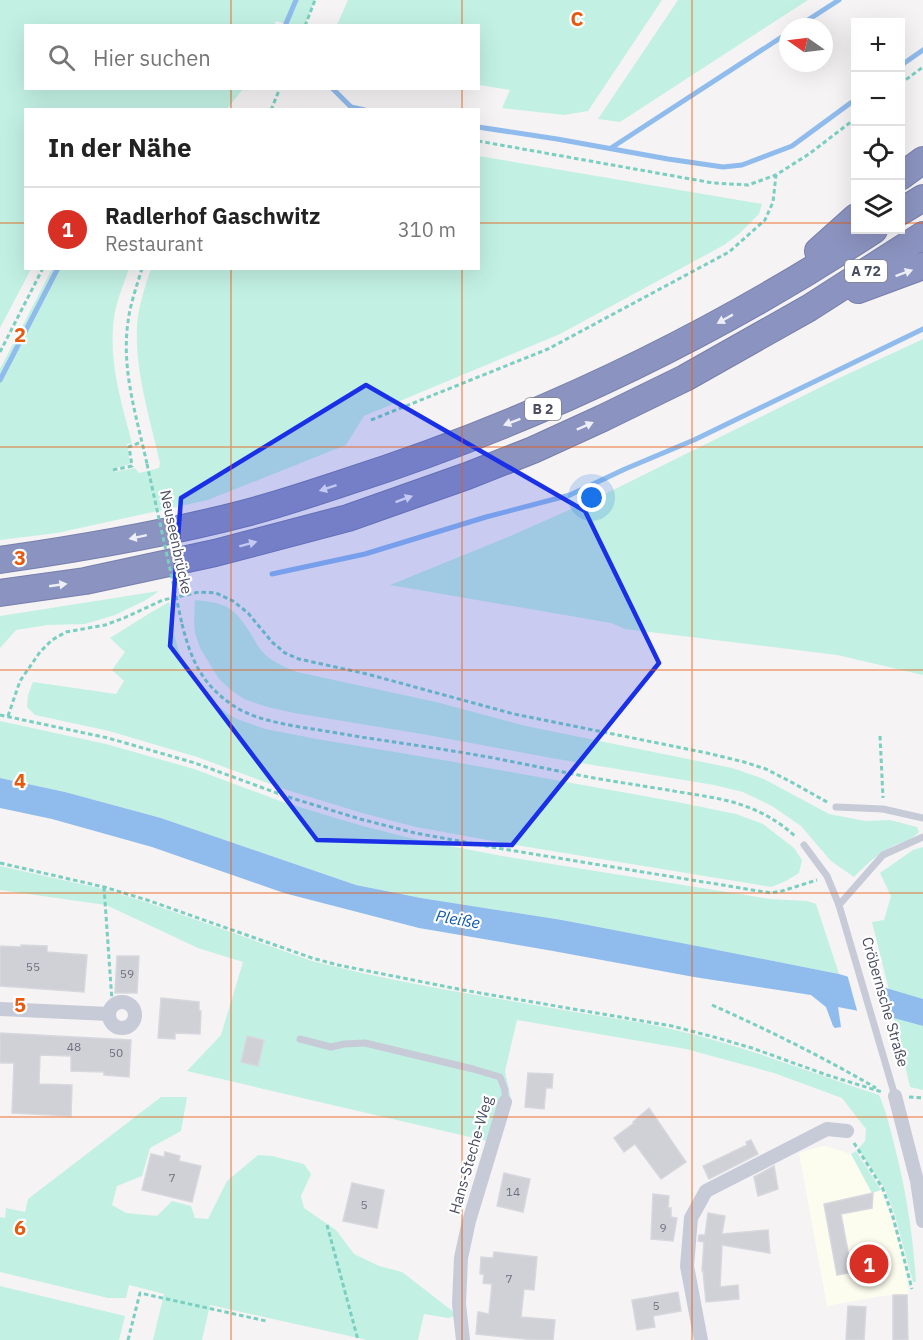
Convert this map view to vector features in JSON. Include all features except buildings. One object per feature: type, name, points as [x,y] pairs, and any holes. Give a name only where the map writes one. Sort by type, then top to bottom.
[{"type":"highway","points":[[905,173],[923,160]]},
{"type":"highway","points":[[905,209],[923,198]]},
{"type":"highway","points":[[776,290],[851,221]]},
{"type":"highway","name":"A 72","points":[[776,290],[867,234]]},
{"type":"highway","name":"A 72","points":[[809,308],[923,235]]},
{"type":"highway","points":[[809,308],[923,266]]},
{"type":"highway","name":"B 2","points":[[0,560],[82,548],[235,515],[392,468],[526,417],[602,382],[690,338],[776,290]]},
{"type":"highway","name":"B 2","points":[[0,593],[85,581],[214,553],[348,518],[533,450],[685,378],[809,308]]},
{"type":"street","points":[[0,1009],[110,1010]]},
{"type":"street","name":"Cröbernsche Straße","points":[[889,1094],[916,1182],[923,1221]]},
{"type":"street","name":"Hans-Steche-Weg","points":[[463,1340],[459,1304],[461,1258],[469,1221],[504,1102]]},
{"type":"street","points":[[701,1340],[687,1266],[691,1218],[706,1191],[827,1129],[847,1131]]},
{"type":"lane","points":[[836,807],[883,809],[923,818]]},
{"type":"lane","points":[[839,905],[883,855],[923,837]]},
{"type":"lane","name":"Cröbernsche Straße","points":[[804,845],[827,876],[839,905],[884,1062],[889,1094]]},
{"type":"lane","name":"Hans-Steche-Weg","points":[[300,1039],[331,1047],[365,1043],[500,1077],[505,1090],[504,1102]]},
{"type":"path","points":[[306,24],[315,0]]},
{"type":"path","points":[[905,80],[923,67]]},
{"type":"path","points":[[273,108],[279,90]]},
{"type":"path","points":[[480,141],[713,183],[747,185],[776,175],[809,154],[851,121]]},
{"type":"path","points":[[371,420],[548,349],[729,252],[765,220],[773,202],[776,175]]},
{"type":"path","points":[[0,352],[42,270]]},
{"type":"path","name":"Neuseenbrücke","points":[[141,270],[132,299],[128,323],[126,351],[129,381],[188,646],[195,665],[216,692],[236,708],[262,719],[727,800],[764,814],[784,826],[804,845]]},
{"type":"path","points":[[114,471],[132,466],[129,447],[142,441]]},
{"type":"path","points":[[8,716],[20,681],[40,652],[52,640],[66,632],[105,625],[163,600],[199,592],[216,593],[233,601],[248,613],[272,642],[285,653],[299,659],[378,677],[514,714],[744,762],[793,783],[836,807]]},
{"type":"path","points":[[0,715],[108,738],[195,763],[285,796],[415,833],[771,893],[827,876]]},
{"type":"path","points":[[879,736],[883,809]]},
{"type":"path","points":[[0,863],[104,886],[321,960],[463,990],[672,1026],[752,1048],[889,1094]]},
{"type":"path","points":[[104,886],[110,1010]]},
{"type":"path","points":[[712,1005],[756,1024],[889,1094]]},
{"type":"path","points":[[847,1131],[883,1189],[893,1217],[912,1289]]},
{"type":"path","points":[[327,1225],[358,1340]]},
{"type":"path","points":[[128,1340],[140,1293],[266,1321]]},
{"type":"highlighted area","points":[[366,385],[585,511],[659,663],[512,845],[317,840],[170,646],[181,498]]},
{"type":"shaded area","points":[[825,1146],[851,1154],[872,1193],[881,1190],[904,1262],[909,1294],[882,1296],[827,1306],[799,1153]]},
{"type":"green space","points":[[0,0],[315,0],[305,24],[286,24],[276,21],[275,24],[24,24],[24,90],[242,90],[228,108],[24,108],[24,270],[30,270],[0,328]]},
{"type":"green space","points":[[348,0],[662,0],[588,111],[564,115],[502,108],[510,90],[480,85],[480,24],[337,24]]},
{"type":"green space","points":[[678,0],[808,0],[620,122],[598,119]]},
{"type":"green space","points":[[480,156],[762,204],[759,214],[724,245],[560,334],[364,416],[346,445],[208,500],[57,533],[0,540],[0,369],[51,270],[129,270],[115,312],[113,357],[132,443],[127,444],[130,464],[113,469],[114,472],[135,468],[139,473],[159,468],[160,463],[138,361],[137,327],[142,297],[151,270],[480,270]]},
{"type":"green space","points":[[923,339],[923,675],[837,655],[625,629],[611,623],[390,585],[603,495]]},
{"type":"green space","points":[[159,591],[115,615],[85,624],[48,625],[16,630],[0,648],[0,616]]},
{"type":"green space","points":[[195,600],[229,608],[240,618],[265,654],[297,672],[436,702],[526,726],[732,768],[764,779],[829,814],[865,821],[890,820],[917,827],[919,832],[882,853],[854,877],[831,861],[801,826],[772,806],[743,792],[267,707],[244,699],[219,679],[200,648],[195,633]]},
{"type":"green space","points":[[169,602],[179,652],[190,676],[203,694],[237,719],[265,729],[317,739],[736,814],[763,824],[794,848],[802,860],[799,873],[771,887],[416,827],[287,790],[197,757],[109,731],[35,715],[27,707],[28,695],[33,682],[116,694],[124,681],[112,670],[125,652],[110,638]]},
{"type":"green space","points":[[0,721],[106,744],[194,769],[283,802],[414,839],[502,856],[770,899],[807,901],[816,904],[839,974],[562,920],[421,898],[356,885],[161,818],[65,792],[0,778]]},
{"type":"green space","points":[[923,847],[923,999],[889,990],[872,922],[884,920],[891,896],[880,873],[913,850]]},
{"type":"green space","points":[[0,866],[103,889],[146,902],[312,961],[412,983],[663,1027],[752,1052],[879,1095],[889,1125],[905,1195],[916,1282],[913,1282],[885,1189],[858,1149],[865,1141],[866,1129],[842,1098],[774,1073],[686,1049],[517,1020],[505,1071],[512,1104],[499,1101],[487,1141],[187,1071],[221,1035],[243,962],[198,948],[106,905],[0,890]]},
{"type":"green space","points":[[894,1018],[923,1026],[923,1090],[910,1087]]},
{"type":"green space","points":[[161,1097],[187,1097],[181,1131],[150,1148],[142,1176],[117,1186],[112,1205],[126,1213],[157,1216],[172,1201],[191,1206],[195,1218],[208,1219],[227,1181],[258,1155],[304,1164],[311,1174],[301,1196],[304,1208],[336,1230],[354,1254],[379,1266],[402,1272],[455,1313],[455,1316],[448,1318],[424,1314],[418,1340],[367,1340],[210,1305],[202,1340],[153,1340],[164,1294],[129,1285],[126,1298],[108,1298],[0,1272],[0,1217],[5,1218],[6,1208],[25,1212],[28,1199]]},
{"type":"green space","points":[[856,1151],[881,1190],[872,1193],[851,1154]]},
{"type":"green space","points":[[0,1286],[125,1316],[119,1340],[0,1340]]},
{"type":"water","name":"Pleiße","points":[[0,778],[65,792],[161,818],[356,885],[421,898],[562,920],[839,974],[923,999],[923,1026],[838,1007],[841,1027],[835,1028],[826,1007],[811,995],[694,977],[419,928],[284,893],[152,847],[52,819],[0,808]]},
{"type":"pier","points":[[847,974],[875,982],[885,1019],[858,1014]]},
{"type":"waterway","points":[[286,24],[296,0]]},
{"type":"waterway","points":[[811,18],[839,0]]},
{"type":"waterway","points":[[611,148],[779,39]]},
{"type":"waterway","points":[[905,63],[923,50]]},
{"type":"waterway","points":[[334,90],[351,107],[356,108]]},
{"type":"waterway","points":[[480,127],[723,167],[742,165],[792,146],[851,103]]},
{"type":"waterway","points":[[0,380],[57,270]]},
{"type":"waterway","points":[[272,574],[365,554],[486,517],[570,495],[694,440],[923,329]]},
{"type":"place","name":"Radlerhof Gaschwitz","points":[[869,1264]]}]
